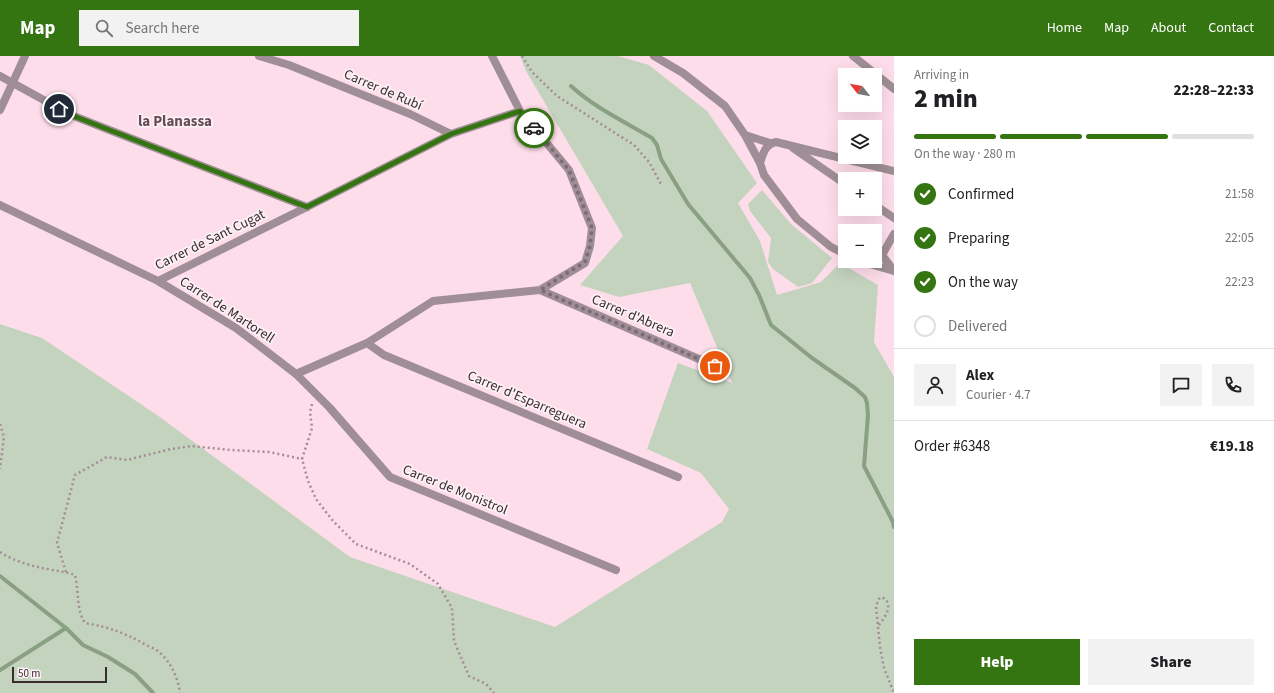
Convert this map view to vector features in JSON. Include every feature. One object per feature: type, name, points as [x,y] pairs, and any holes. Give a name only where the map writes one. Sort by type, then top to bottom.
[{"type":"street","points":[[0,110],[26,56]]},
{"type":"street","name":"Carrer de Rubí","points":[[259,56],[289,65],[410,114],[451,134]]},
{"type":"street","points":[[296,374],[367,343],[433,301],[540,290],[585,262],[590,246],[592,228],[569,170],[520,111],[492,56]]},
{"type":"street","points":[[654,56],[683,73],[725,106],[745,135],[764,175],[797,219],[831,247],[838,250]]},
{"type":"street","points":[[853,56],[894,89]]},
{"type":"street","points":[[0,76],[71,115],[307,207]]},
{"type":"street","name":"Carrer de Sant Cugat","points":[[0,205],[158,281],[451,134],[520,111]]},
{"type":"street","points":[[745,135],[770,143],[776,142],[788,144],[894,171]]},
{"type":"street","points":[[760,164],[763,151],[770,143]]},
{"type":"street","points":[[788,144],[838,179]]},
{"type":"street","points":[[882,209],[894,218]]},
{"type":"street","points":[[894,234],[882,254],[894,271]]},
{"type":"street","points":[[882,268],[894,271]]},
{"type":"street","name":"Carrer de Martorell","points":[[158,281],[236,328],[296,374]]},
{"type":"street","name":"Carrer d'Abrera","points":[[540,290],[715,366]]},
{"type":"street","name":"Carrer d'Esparreguera","points":[[367,343],[384,355],[678,477]]},
{"type":"street","name":"Carrer de Monistrol","points":[[296,374],[316,394],[390,477],[616,570]]},
{"type":"path","points":[[522,56],[532,72],[557,96],[634,145],[649,162],[662,186]]},
{"type":"path","points":[[316,394],[310,412],[312,428],[302,459],[308,481],[316,499],[333,521],[356,544],[410,564],[438,584],[452,608],[454,641],[469,676],[486,684],[494,693]]},
{"type":"path","points":[[0,424],[4,437],[0,469]]},
{"type":"path","points":[[66,572],[57,543],[75,475],[107,457],[127,460],[171,449],[191,446],[269,452],[302,459]]},
{"type":"path","points":[[0,552],[9,558],[21,562],[75,575],[78,586],[81,616],[85,623],[108,627],[133,637],[159,652],[170,665],[178,683],[180,693]]},
{"type":"path","points":[[879,625],[890,608],[888,601],[882,597],[879,599],[876,606],[884,668],[894,693]]},
{"type":"green space","points":[[520,56],[618,56],[649,65],[707,111],[757,183],[738,203],[760,241],[777,295],[821,282],[838,265],[838,268],[849,268],[878,285],[874,342],[894,377],[894,693],[0,693],[0,324],[42,338],[157,415],[350,557],[555,627],[722,522],[729,509],[701,473],[647,449],[678,363],[732,383],[690,283],[619,297],[580,285],[623,236],[526,71]]},
{"type":"green space","points":[[762,190],[791,224],[832,258],[812,283],[798,287],[773,269],[768,262],[771,238],[750,211],[748,204]]},
{"type":"waterway","points":[[571,86],[600,108],[652,138],[657,145],[661,159],[688,204],[750,278],[759,295],[771,325],[812,358],[855,388],[865,397],[868,415],[864,466],[893,522],[894,527]]},
{"type":"waterway","points":[[0,576],[66,628],[83,645],[108,657],[135,674],[153,693]]},
{"type":"waterway","points":[[0,670],[66,628]]},
{"type":"way so far","points":[[534,128],[569,170],[592,228],[590,246],[585,262],[540,290],[715,366]]},
{"type":"district","name":"la Planassa","points":[[175,121]]},
{"type":"route","points":[[59,109],[307,207],[451,134],[520,111],[534,128]]}]
